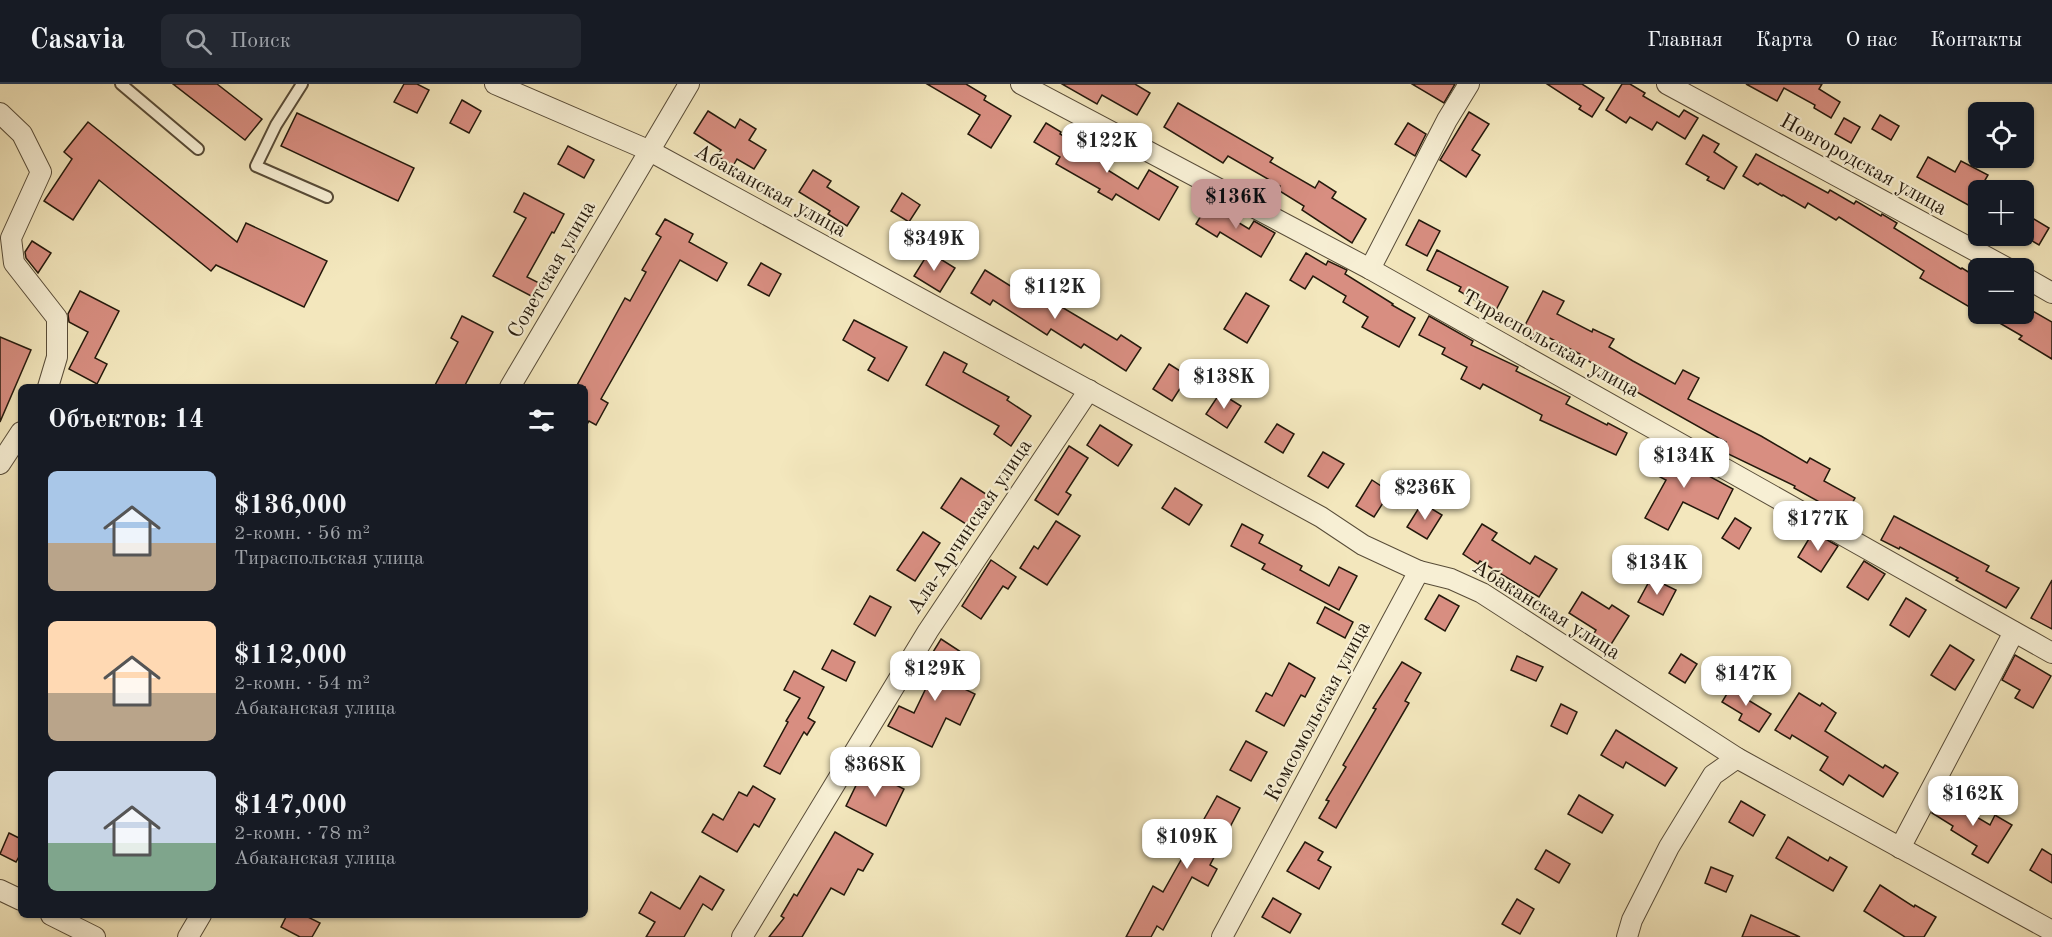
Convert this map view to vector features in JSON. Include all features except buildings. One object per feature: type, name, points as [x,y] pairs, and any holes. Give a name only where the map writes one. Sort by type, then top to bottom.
[{"type":"street","name":"Абаканская улица","points":[[495,84],[648,150],[1322,517],[1363,545],[1419,571],[1451,579],[1482,593],[1737,758],[2052,931]]},
{"type":"street","name":"Советская улица","points":[[512,384],[689,84]]},
{"type":"street","name":"Тираспольская улица","points":[[1021,84],[1054,92],[2052,653]]},
{"type":"street","points":[[1370,269],[1447,120],[1470,84]]},
{"type":"street","name":"Новгородская улица","points":[[1667,84],[1989,258]]},
{"type":"street","points":[[0,113],[22,134],[41,172],[11,238],[14,263],[57,318],[57,357],[49,384]]},
{"type":"street","points":[[2034,283],[2052,293]]},
{"type":"street","name":"Ала-Арчинская улица","points":[[742,937],[928,631],[1089,390]]},
{"type":"street","points":[[0,464],[18,437]]},
{"type":"street","name":"Комсомольская улица","points":[[1222,937],[1419,571]]},
{"type":"street","points":[[1900,848],[2014,632]]},
{"type":"street","points":[[1627,937],[1632,920],[1669,847],[1713,775],[1737,758]]},
{"type":"street","points":[[0,890],[18,899]]},
{"type":"street","points":[[57,918],[95,937]]},
{"type":"street","points":[[188,937],[199,918]]},
{"type":"lane","points":[[121,84],[198,149]]},
{"type":"lane","points":[[302,84],[276,124],[256,166],[327,197]]}]
